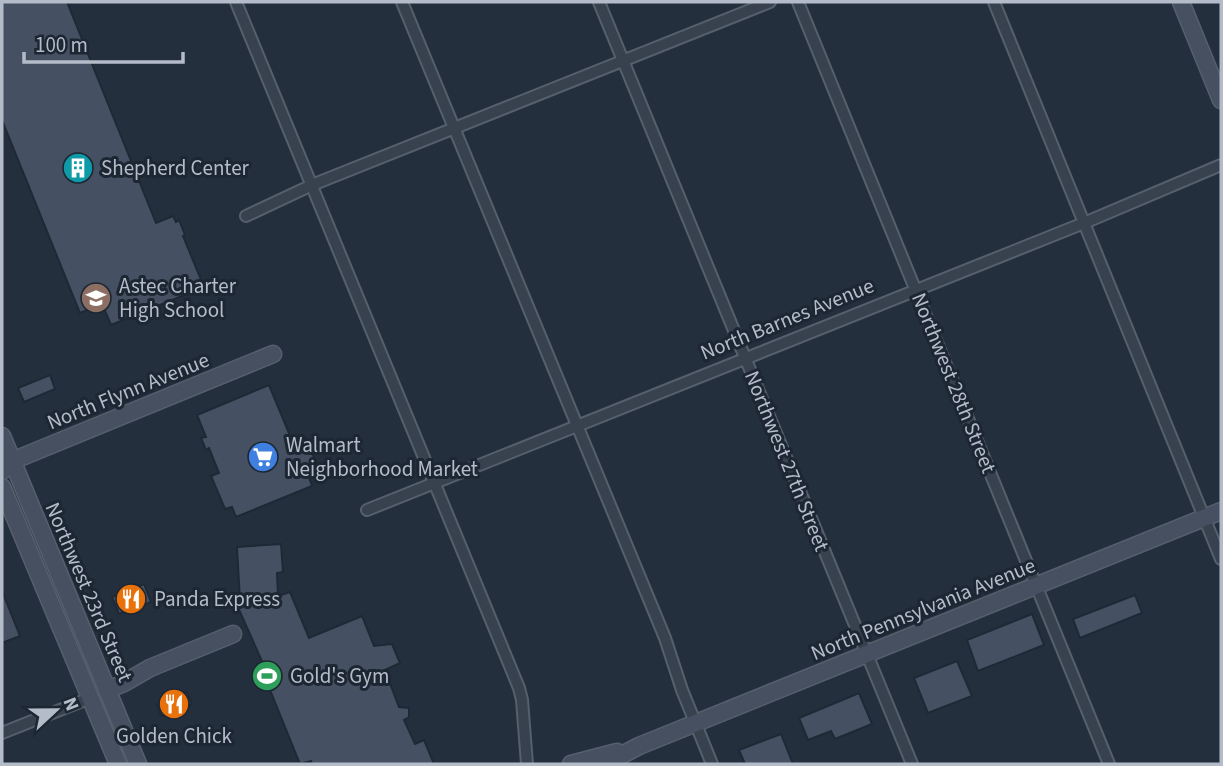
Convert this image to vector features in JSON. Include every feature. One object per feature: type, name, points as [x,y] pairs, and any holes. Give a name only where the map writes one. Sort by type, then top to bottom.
[{"type":"main road","points":[[1181,2],[1221,100]]},
{"type":"main road","name":"North Flynn Avenue","points":[[7,466],[273,354]]},
{"type":"main road","name":"Northwest 23rd Street","points":[[2,436],[7,466],[45,541],[138,764]]},
{"type":"main road","name":"Northwest 23rd Street","points":[[2,487],[118,764]]},
{"type":"main road","name":"North Pennsylvania Avenue","points":[[605,764],[639,746],[695,723],[1221,511]]},
{"type":"main road","points":[[27,548],[45,541]]},
{"type":"main road","points":[[50,605],[69,597]]},
{"type":"main road","points":[[82,677],[107,690],[150,668],[233,634]]},
{"type":"main road","points":[[103,730],[107,690]]},
{"type":"main road","name":"North Pennsylvania Avenue","points":[[571,764],[639,746]]},
{"type":"street","points":[[236,2],[519,688],[527,764]]},
{"type":"street","points":[[402,2],[665,638],[712,764]]},
{"type":"street","name":"Northwest 27th Street","points":[[599,2],[912,764]]},
{"type":"street","points":[[246,216],[312,185],[770,2]]},
{"type":"street","name":"Northwest 28th Street","points":[[799,2],[1109,764]]},
{"type":"street","points":[[994,2],[1221,559]]},
{"type":"street","name":"North Barnes Avenue","points":[[367,510],[1084,223],[1221,165]]},
{"type":"street","points":[[2,733],[90,698]]},
{"type":"building","name":"Shepherd Center","points":[[2,2],[67,2],[156,223],[173,216],[176,222],[179,220],[204,287],[111,325],[102,304],[80,313],[2,120]]},
{"type":"building","points":[[50,375],[55,389],[24,402],[18,388]]},
{"type":"building","name":"Walmart Neighborhood Market","points":[[269,385],[293,443],[306,438],[317,465],[306,469],[312,486],[236,517],[232,507],[225,509],[211,476],[219,473],[209,448],[206,450],[201,438],[206,437],[197,415]]},
{"type":"building","points":[[281,544],[283,572],[277,573],[278,596],[290,592],[309,638],[362,616],[374,646],[392,644],[400,663],[385,670],[399,707],[409,708],[409,717],[404,720],[415,744],[424,740],[434,764],[312,764],[311,761],[300,764],[262,670],[265,668],[236,603],[240,601],[237,547]]},
{"type":"building","name":"Panda Express","points":[[144,584],[151,602],[119,614],[112,597]]},
{"type":"building","points":[[2,591],[20,636],[2,643]]},
{"type":"building","points":[[1135,595],[1142,613],[1080,638],[1073,619]]},
{"type":"building","points":[[1032,614],[1044,645],[978,671],[967,640]]},
{"type":"building","points":[[957,661],[972,696],[928,713],[914,678]]},
{"type":"building","name":"Golden Chick","points":[[187,692],[192,704],[161,716],[157,705]]},
{"type":"building","points":[[859,693],[872,724],[835,739],[831,731],[808,740],[799,718]]},
{"type":"building","points":[[781,734],[793,764],[745,764],[739,750]]},
{"type":"place","name":"Shepherd Center","points":[[78,168]]},
{"type":"place","name":"Astec Charter High School","points":[[96,298]]},
{"type":"place","name":"Walmart Neighborhood Market","points":[[263,457]]},
{"type":"place","name":"Panda Express","points":[[131,599]]},
{"type":"place","name":"Gold's Gym","points":[[267,676]]},
{"type":"place","name":"Golden Chick","points":[[174,704]]}]
